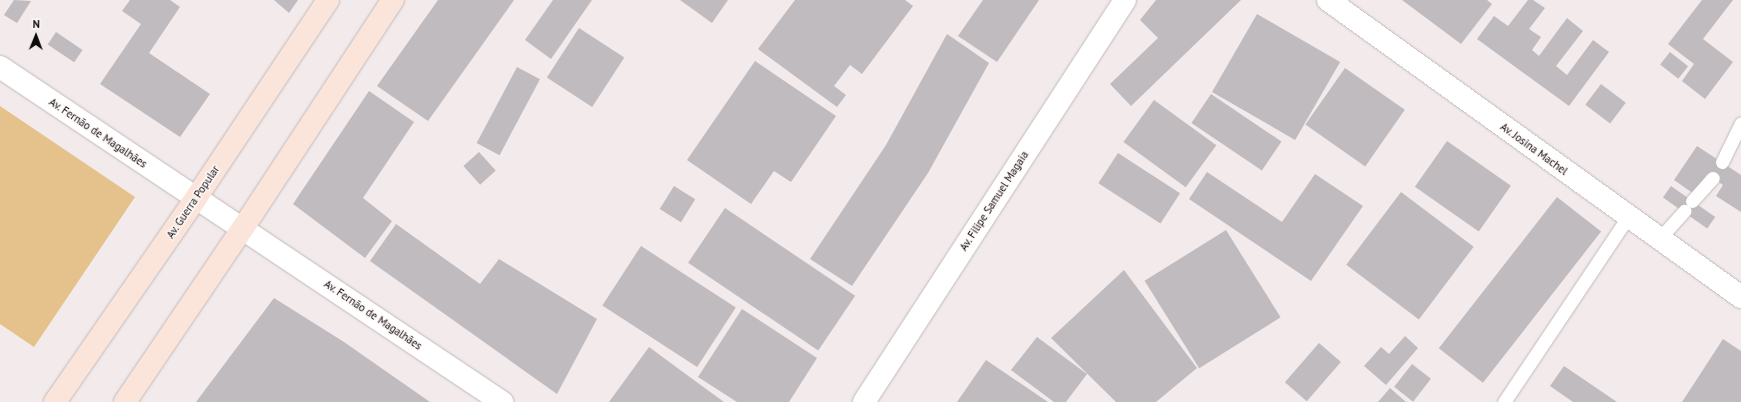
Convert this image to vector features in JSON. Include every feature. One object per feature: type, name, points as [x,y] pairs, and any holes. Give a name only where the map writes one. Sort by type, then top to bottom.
[{"type":"main road","name":"Av. Guerra Popular","points":[[55,402],[196,198],[328,0]]},
{"type":"main road","points":[[125,402],[243,228],[393,0]]},
{"type":"street","name":"Av. Filipe Samuel Magaia","points":[[864,402],[1125,0]]},
{"type":"street","name":"Av. Josina Machel","points":[[1328,0],[1741,297]]},
{"type":"street","name":"Av. Fernão de Magalhães","points":[[0,67],[502,402]]},
{"type":"lane","points":[[1722,162],[1741,123]]},
{"type":"lane","points":[[1659,239],[1713,178]]},
{"type":"lane","points":[[1504,402],[1628,217]]},
{"type":"shaded area","points":[[0,106],[135,197],[34,347],[0,324]]},
{"type":"building","points":[[14,0],[31,1],[17,23],[4,15]]},
{"type":"building","points":[[130,0],[170,0],[180,7],[149,53],[210,94],[180,137],[100,84],[141,24],[122,11]]},
{"type":"building","points":[[274,0],[298,0],[289,13]]},
{"type":"building","points":[[438,0],[514,0],[428,121],[377,86]]},
{"type":"building","points":[[553,0],[592,0],[551,59],[525,40]]},
{"type":"building","points":[[680,0],[728,0],[712,23]]},
{"type":"building","points":[[795,0],[905,0],[913,6],[862,74],[850,65],[834,86],[846,95],[837,107],[758,49]]},
{"type":"building","points":[[983,0],[1039,0],[997,62],[958,36]]},
{"type":"building","points":[[1156,0],[1241,0],[1131,106],[1110,84],[1158,38],[1140,20]]},
{"type":"building","points":[[1402,0],[1487,0],[1492,4],[1461,44]]},
{"type":"building","points":[[1528,0],[1533,0],[1545,8],[1529,29],[1541,37],[1532,50],[1539,56],[1567,18],[1583,31],[1556,66],[1567,75],[1593,40],[1609,52],[1569,106],[1477,39],[1494,16],[1508,26]]},
{"type":"building","points":[[1702,0],[1733,0],[1703,39],[1733,62],[1705,99],[1682,81],[1694,64],[1668,44]]},
{"type":"building","points":[[1257,14],[1340,62],[1295,140],[1212,92]]},
{"type":"building","points":[[579,28],[624,57],[592,107],[547,77]]},
{"type":"building","points":[[56,32],[83,50],[74,62],[48,44]]},
{"type":"building","points":[[947,34],[989,63],[928,173],[852,286],[810,259],[886,145]]},
{"type":"building","points":[[1670,52],[1688,66],[1678,79],[1660,65]]},
{"type":"building","points":[[755,61],[836,116],[791,182],[774,171],[751,204],[687,160]]},
{"type":"building","points":[[517,67],[540,79],[500,155],[477,143]]},
{"type":"building","points":[[1345,68],[1405,110],[1365,166],[1305,125]]},
{"type":"building","points":[[1601,84],[1626,103],[1610,123],[1585,105]]},
{"type":"building","points":[[369,91],[414,122],[363,198],[392,221],[365,258],[293,204]]},
{"type":"building","points":[[1211,94],[1281,142],[1262,171],[1191,123]]},
{"type":"building","points":[[1154,100],[1216,145],[1186,187],[1123,142]]},
{"type":"building","points":[[1447,141],[1511,186],[1479,232],[1415,187]]},
{"type":"building","points":[[1697,146],[1741,175],[1741,212],[1716,196],[1723,185],[1707,174],[1694,194],[1674,180]]},
{"type":"building","points":[[479,152],[496,171],[480,185],[463,166]]},
{"type":"building","points":[[1118,153],[1180,193],[1160,223],[1098,183]]},
{"type":"building","points":[[1207,172],[1282,222],[1315,174],[1363,206],[1311,281],[1189,199]]},
{"type":"building","points":[[674,186],[695,199],[681,222],[660,209]]},
{"type":"building","points":[[1671,186],[1715,217],[1707,228],[1663,197]]},
{"type":"building","points":[[1401,192],[1474,247],[1419,319],[1346,265]]},
{"type":"building","points":[[1557,197],[1601,231],[1483,383],[1439,348]]},
{"type":"building","points":[[725,208],[855,296],[818,351],[688,263]]},
{"type":"building","points":[[396,224],[480,284],[499,259],[597,319],[557,394],[370,261]]},
{"type":"building","points":[[1226,230],[1281,317],[1199,368],[1145,281]]},
{"type":"building","points":[[641,246],[736,308],[697,367],[602,306]]},
{"type":"building","points":[[1124,270],[1197,368],[1156,402],[1116,402],[1051,338]]},
{"type":"building","points":[[274,298],[344,342],[430,402],[196,402]]},
{"type":"building","points":[[742,309],[817,358],[789,402],[737,402],[698,377]]},
{"type":"building","points":[[1405,336],[1418,348],[1386,385],[1364,366],[1381,347],[1389,354]]},
{"type":"building","points":[[1037,337],[1087,374],[1066,402],[1054,402],[1011,370]]},
{"type":"building","points":[[1723,339],[1741,351],[1741,402],[1682,402]]},
{"type":"building","points":[[1319,343],[1341,362],[1307,401],[1285,382]]},
{"type":"building","points":[[649,347],[687,375],[724,402],[609,402]]},
{"type":"building","points":[[986,360],[1048,402],[957,402]]},
{"type":"building","points":[[1412,364],[1431,379],[1413,402],[1394,387]]},
{"type":"building","points":[[1564,366],[1617,402],[1573,402],[1550,386]]},
{"type":"building","points":[[1390,388],[1406,402],[1378,402]]}]
